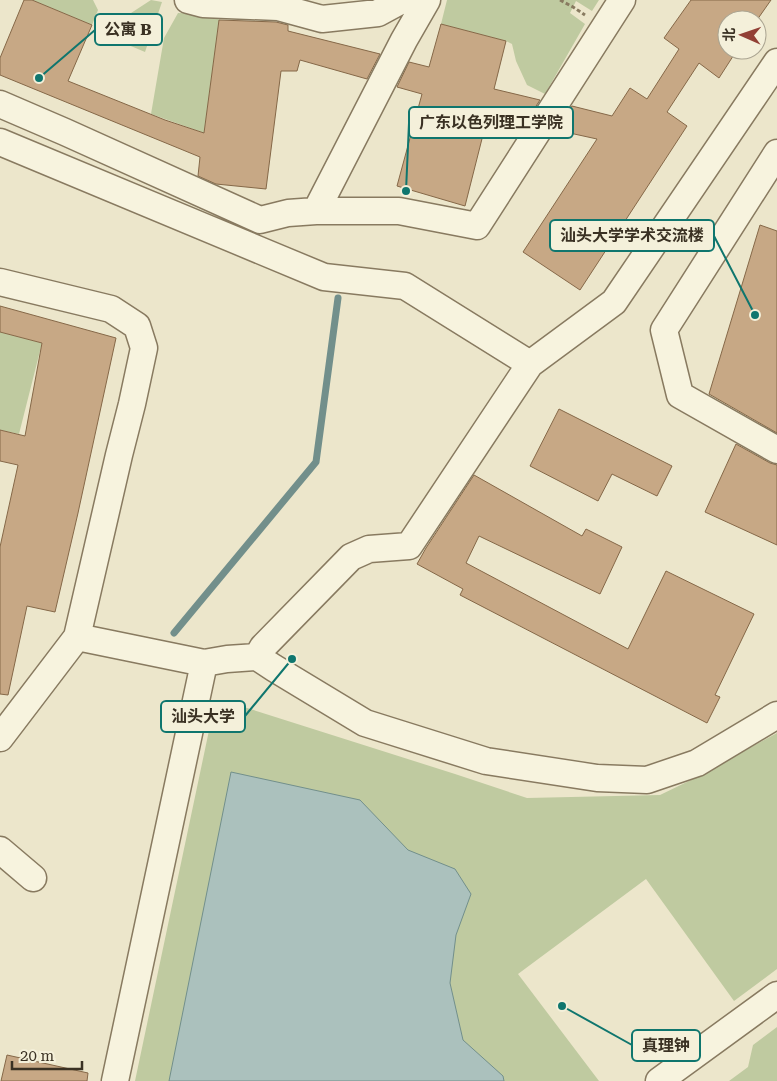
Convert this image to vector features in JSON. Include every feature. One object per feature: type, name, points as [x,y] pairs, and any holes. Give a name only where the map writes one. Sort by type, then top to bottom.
[{"type":"street","points":[[188,0],[203,4],[278,7],[322,19],[378,13],[402,0]]},
{"type":"street","points":[[316,211],[426,0]]},
{"type":"street","points":[[0,104],[260,220],[288,213],[316,211],[399,211],[477,226],[622,0]]},
{"type":"street","points":[[257,657],[262,647],[351,557],[369,549],[408,546],[530,364],[614,302],[777,62]]},
{"type":"street","points":[[0,142],[324,277],[405,286],[530,364]]},
{"type":"street","points":[[777,153],[664,330],[680,395],[777,450]]},
{"type":"street","points":[[0,282],[111,309],[137,326],[144,348],[77,637],[0,738]]},
{"type":"street","points":[[77,637],[204,663],[257,657],[365,723],[486,761],[597,778],[647,780],[697,763],[777,715]]},
{"type":"street","points":[[115,1081],[204,663]]},
{"type":"street","points":[[0,850],[33,878]]},
{"type":"street","points":[[659,1081],[777,995]]},
{"type":"green space","points":[[32,0],[93,0],[98,10],[92,25]]},
{"type":"green space","points":[[151,0],[162,2],[145,52],[119,41],[131,13]]},
{"type":"green space","points":[[447,0],[599,0],[592,11],[576,1],[570,13],[585,24],[545,94],[527,85],[516,61],[512,44],[441,24]]},
{"type":"green space","points":[[178,13],[220,14],[204,133],[151,114],[164,38]]},
{"type":"green space","points":[[0,332],[42,343],[19,434],[0,430]]},
{"type":"green space","points":[[244,707],[527,798],[660,795],[777,733],[777,969],[734,1001],[646,879],[518,974],[599,1081],[135,1081],[211,721]]},
{"type":"green space","points":[[777,1027],[777,1081],[729,1081],[748,1067],[753,1045]]},
{"type":"water","points":[[231,772],[360,800],[408,850],[455,869],[471,894],[456,935],[450,983],[463,1040],[503,1076],[504,1081],[169,1081]]},
{"type":"building","points":[[24,0],[32,0],[92,25],[68,81],[165,120],[204,133],[219,20],[276,22],[288,25],[288,31],[380,54],[367,79],[300,60],[297,71],[281,71],[266,189],[216,184],[198,176],[200,157],[0,75],[0,58]]},
{"type":"building","points":[[691,0],[771,0],[764,10],[717,10],[717,60],[731,60],[719,78],[699,63],[667,112],[687,126],[580,290],[523,252],[597,139],[556,130],[572,106],[612,116],[630,88],[647,99],[679,49],[664,38]]},
{"type":"building","points":[[441,24],[506,41],[494,89],[540,100],[525,123],[488,115],[465,206],[397,186],[422,94],[397,87],[409,62],[429,67]]},
{"type":"building","points":[[760,225],[777,231],[777,433],[709,394]]},
{"type":"building","points":[[0,306],[116,338],[55,612],[27,606],[8,695],[0,694],[0,547],[18,465],[0,461],[0,430],[25,436],[42,343],[0,332]]},
{"type":"building","points":[[559,409],[672,466],[657,496],[612,474],[598,501],[530,466]]},
{"type":"building","points":[[736,444],[777,465],[777,545],[705,512]]},
{"type":"building","points":[[474,475],[582,536],[586,529],[622,547],[600,594],[479,536],[466,563],[628,649],[666,571],[754,614],[715,695],[720,697],[707,723],[460,595],[463,589],[417,564]]},
{"type":"building","points":[[7,1055],[88,1073],[87,1081],[1,1081]]},
{"type":"waterway","points":[[174,633],[316,462],[338,298]]},
{"type":"place","name":"公寓 B","points":[[39,78]]},
{"type":"place","name":"广东以色列理工学院","points":[[406,191]]},
{"type":"place","name":"汕头大学学术交流楼","points":[[755,315]]},
{"type":"place","name":"汕头大学","points":[[292,659]]},
{"type":"place","name":"真理钟","points":[[562,1006]]}]
